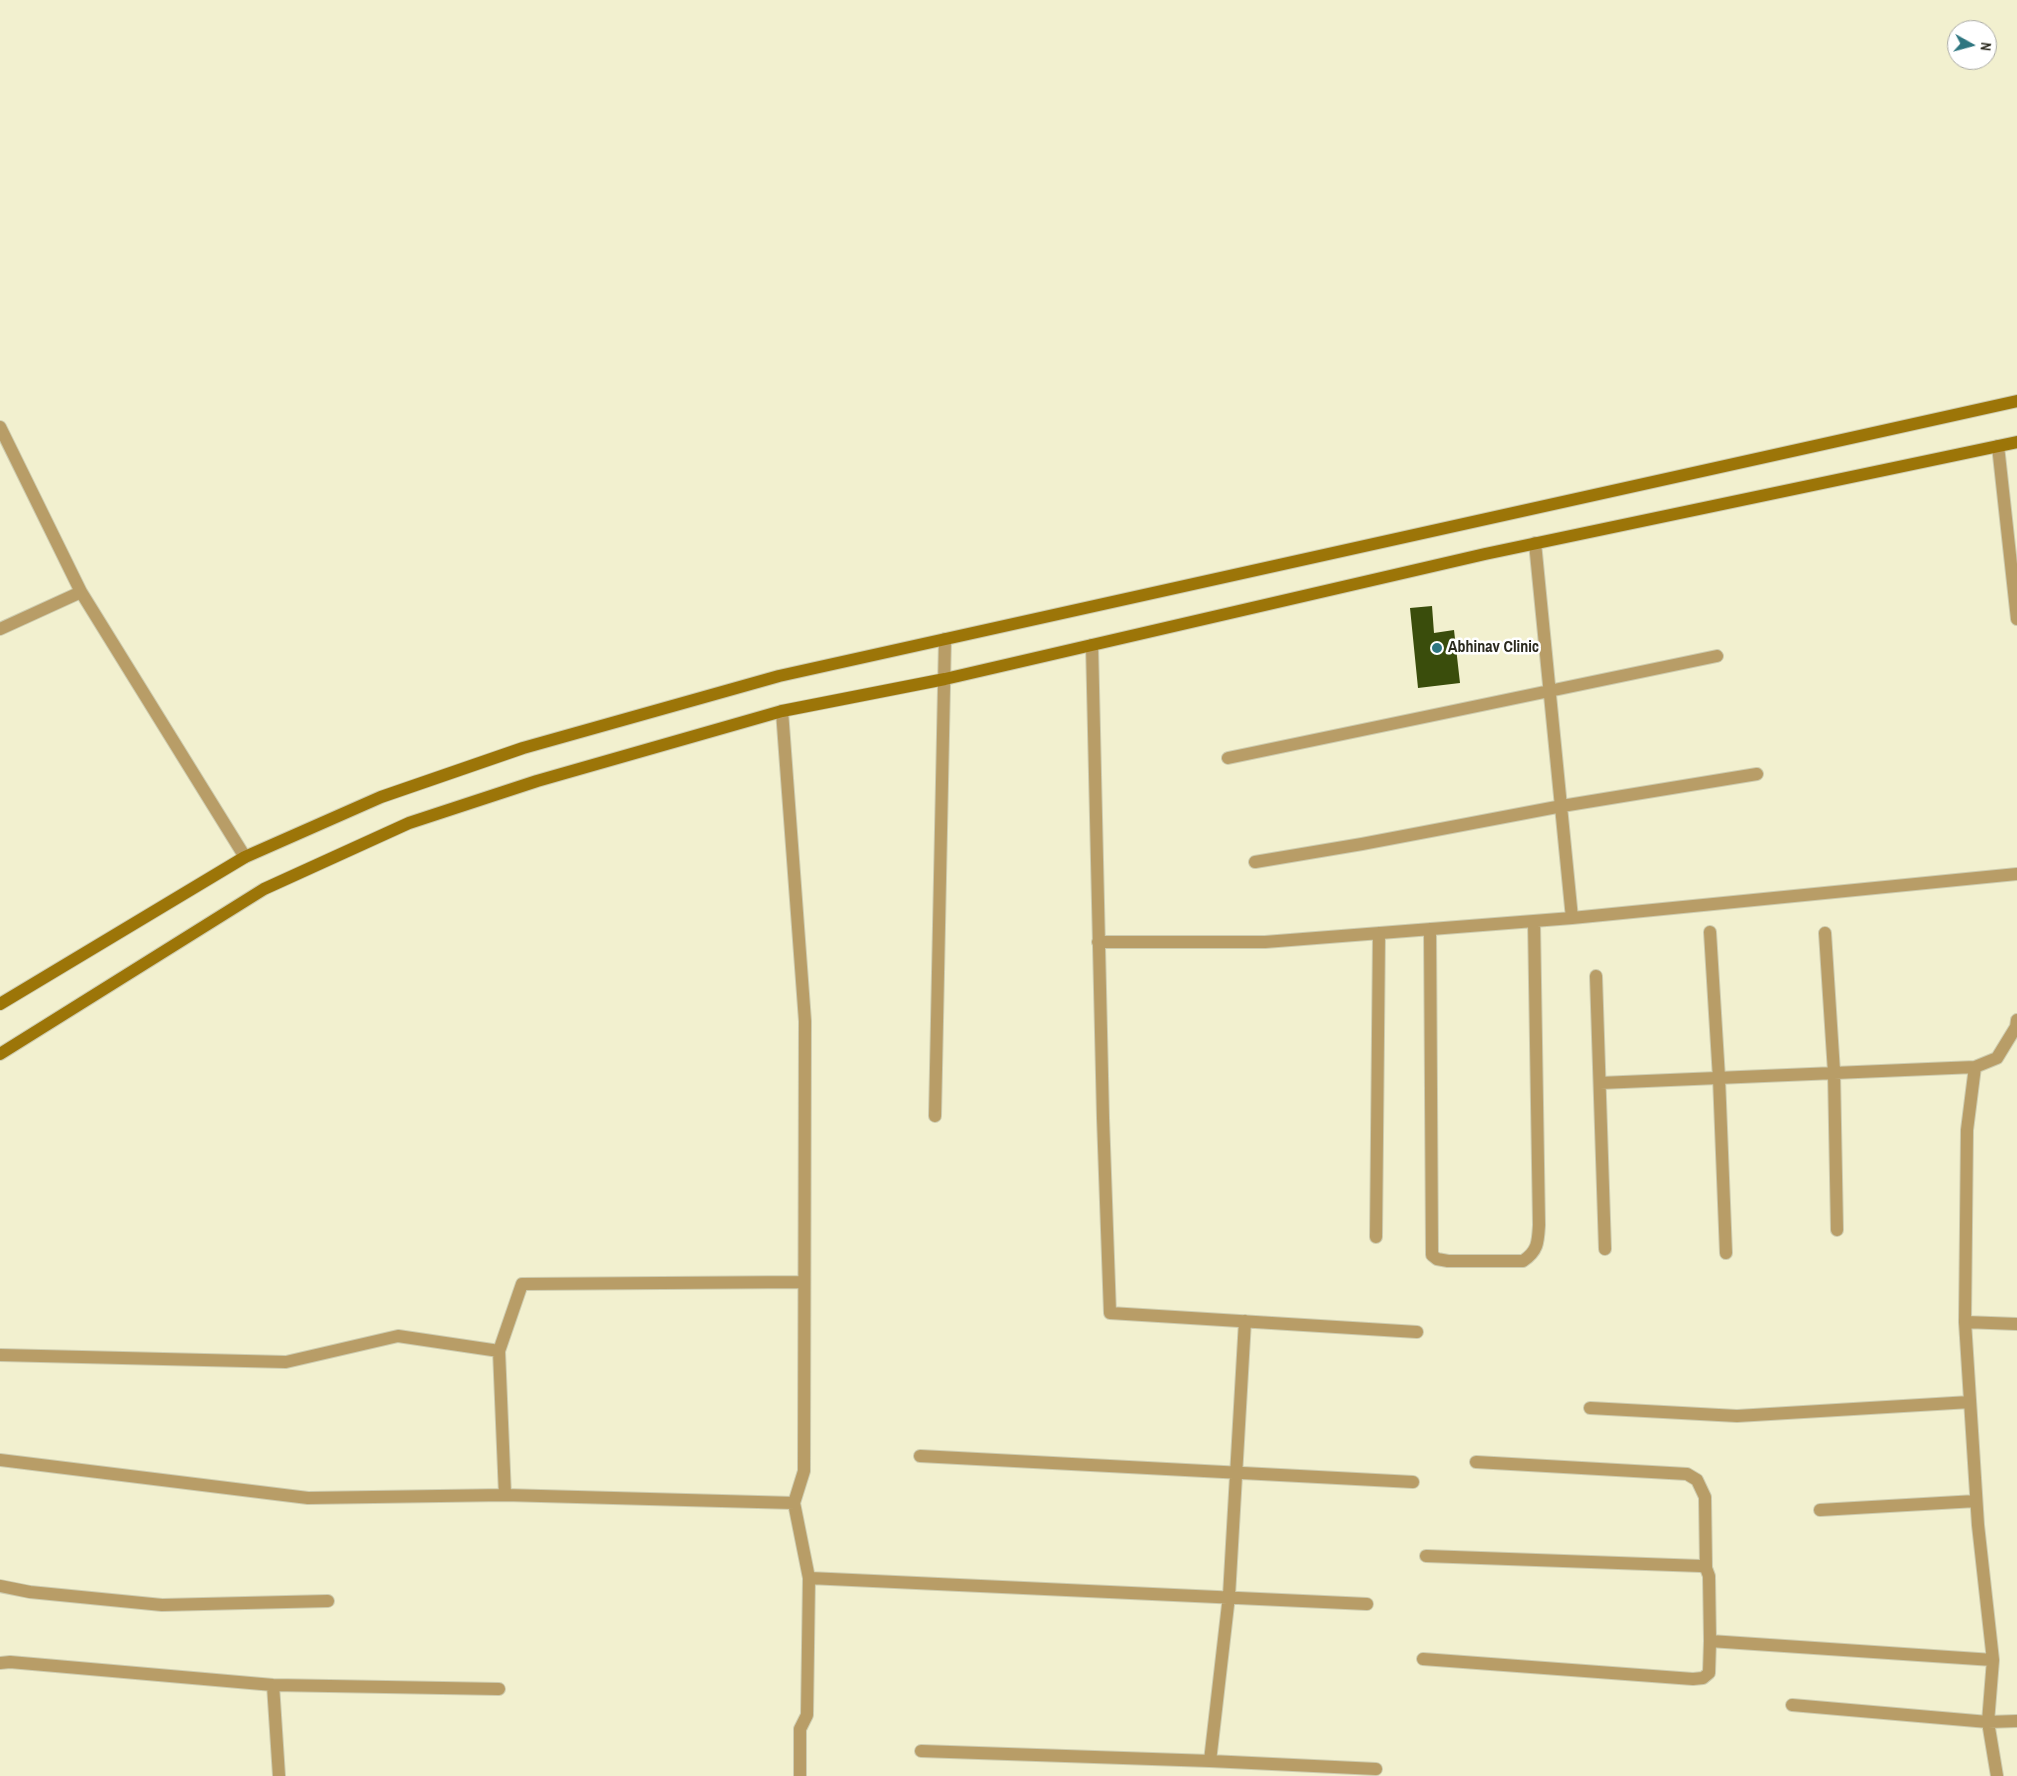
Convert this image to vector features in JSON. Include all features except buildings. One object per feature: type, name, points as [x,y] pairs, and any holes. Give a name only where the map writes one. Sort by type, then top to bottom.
[{"type":"street","points":[[0,1004],[245,857],[381,798],[523,748],[779,676],[2017,401]]},
{"type":"street","points":[[0,427],[81,592],[245,857]]},
{"type":"street","points":[[0,1054],[264,889],[409,824],[537,781],[782,711],[945,679],[1535,544],[2017,442]]},
{"type":"street","points":[[1998,446],[2017,619]]},
{"type":"street","points":[[1535,544],[1572,918]]},
{"type":"street","points":[[0,629],[81,592]]},
{"type":"street","points":[[935,1116],[945,639]]},
{"type":"street","points":[[1092,645],[1098,942],[1110,1313],[1417,1332]]},
{"type":"street","points":[[1228,758],[1717,656]]},
{"type":"street","points":[[782,711],[805,1021],[804,1471],[794,1503],[809,1578],[807,1715],[800,1729],[800,1776]]},
{"type":"street","points":[[1255,862],[1562,806],[1757,774]]},
{"type":"street","points":[[1098,942],[1266,942],[1378,934],[1572,918],[2017,874]]},
{"type":"street","points":[[1430,929],[1432,1255],[1437,1259],[1448,1260],[1523,1261],[1532,1254],[1538,1242],[1539,1225],[1534,921]]},
{"type":"street","points":[[1710,932],[1719,1078],[1726,1253]]},
{"type":"street","points":[[1825,933],[1834,1072],[1837,1230]]},
{"type":"street","points":[[1376,1237],[1378,934]]},
{"type":"street","points":[[1596,976],[1605,1249]]},
{"type":"street","points":[[1600,1083],[1975,1067],[1997,1058],[2016,1027],[2017,1020]]},
{"type":"street","points":[[1975,1067],[1967,1130],[1965,1322],[1976,1501],[1992,1660],[1988,1722],[1998,1776]]},
{"type":"street","points":[[505,1495],[499,1351],[522,1284],[803,1282]]},
{"type":"street","points":[[1210,1761],[1229,1596],[1245,1321]]},
{"type":"street","points":[[1965,1322],[2017,1324]]},
{"type":"street","points":[[0,1355],[286,1362],[398,1336],[499,1351]]},
{"type":"street","points":[[1590,1408],[1737,1416],[1970,1402]]},
{"type":"street","points":[[920,1456],[1413,1482]]},
{"type":"street","points":[[0,1460],[308,1498],[505,1495],[794,1503]]},
{"type":"street","points":[[1424,1659],[1693,1680],[1703,1678],[1709,1673],[1709,1576],[1706,1568],[1705,1497],[1697,1480],[1687,1474],[1476,1462]]},
{"type":"street","points":[[1820,1510],[1976,1501]]},
{"type":"street","points":[[1426,1556],[1701,1566],[1706,1568]]},
{"type":"street","points":[[809,1578],[1229,1596],[1367,1604]]},
{"type":"street","points":[[0,1586],[30,1592],[162,1605],[328,1601]]},
{"type":"street","points":[[1710,1641],[1992,1660]]},
{"type":"street","points":[[0,1663],[20,1663],[273,1685],[500,1689]]},
{"type":"street","points":[[273,1685],[279,1776]]},
{"type":"street","points":[[1792,1705],[1988,1722],[2017,1721]]},
{"type":"street","points":[[921,1751],[1376,1769]]},
{"type":"place","name":"Abhinav Clinic","points":[[1437,648]]}]
